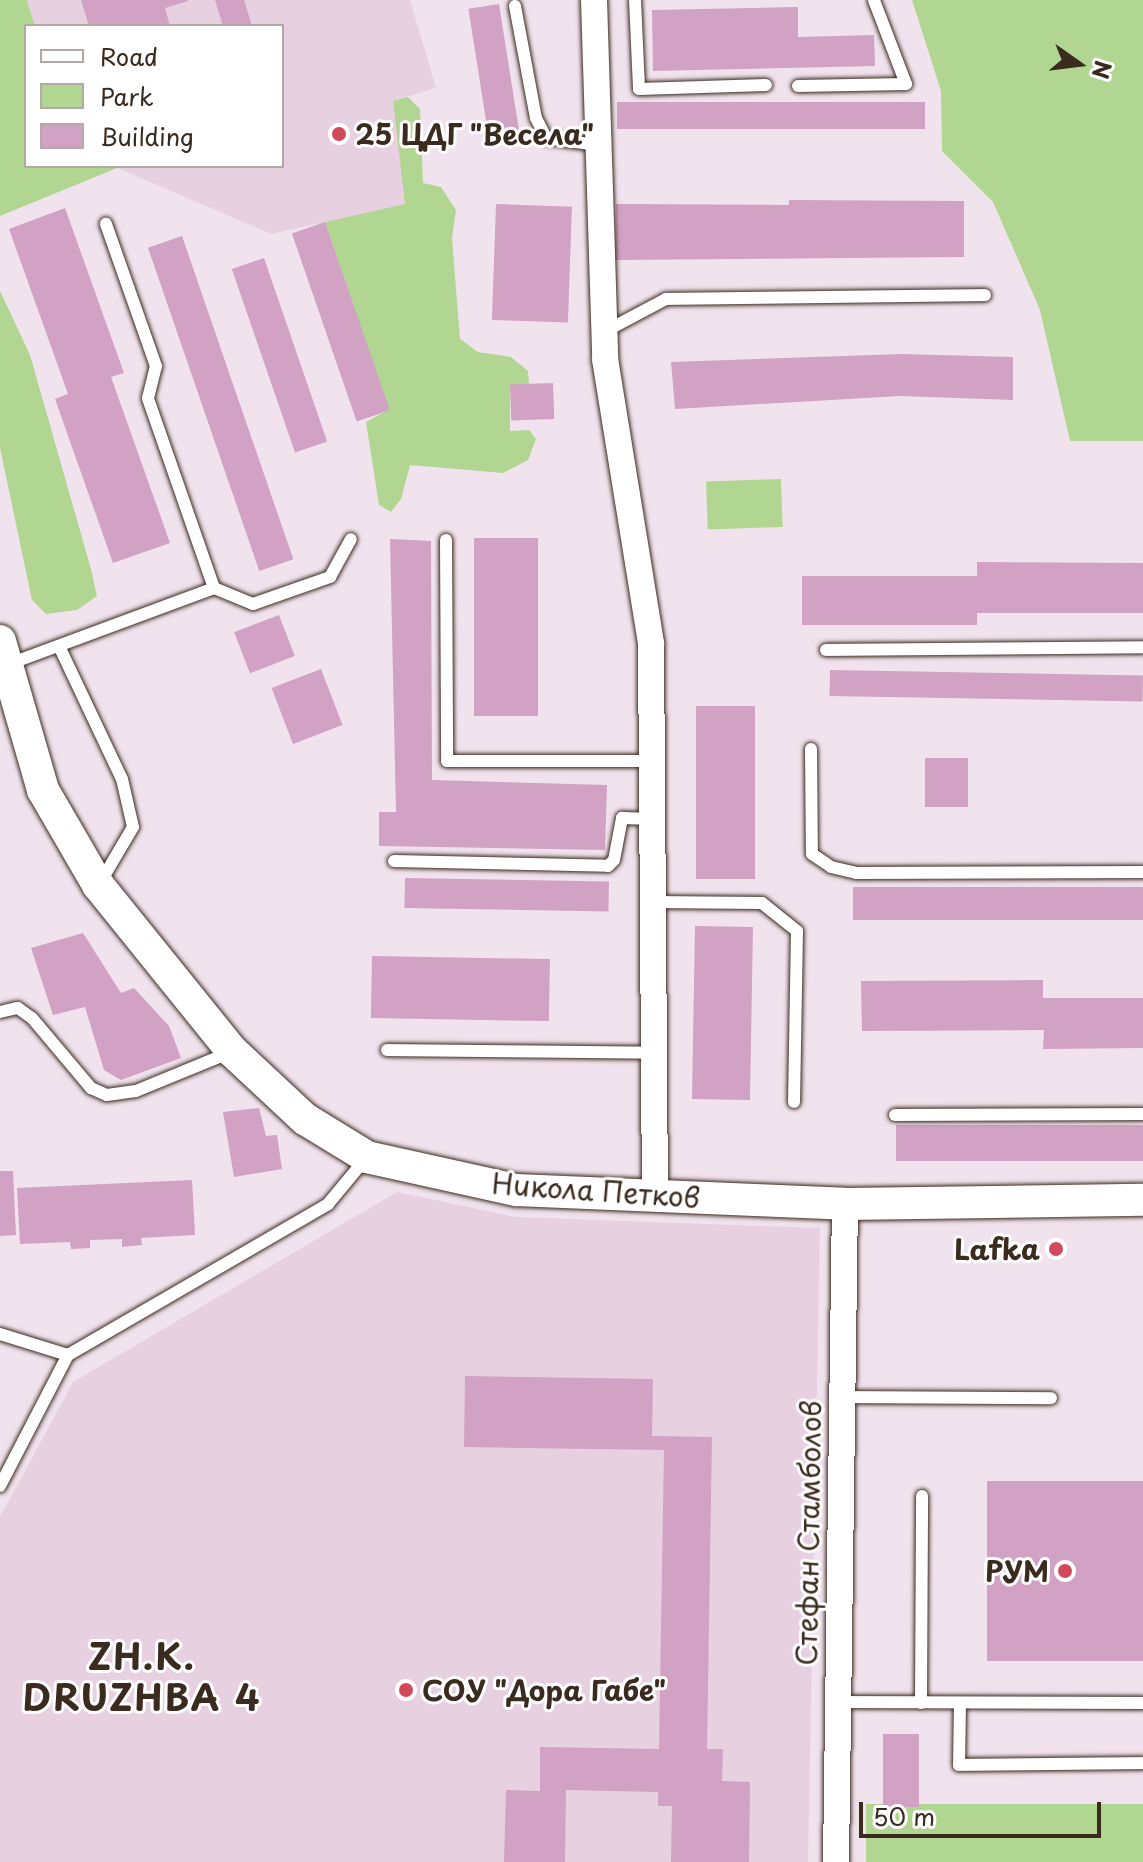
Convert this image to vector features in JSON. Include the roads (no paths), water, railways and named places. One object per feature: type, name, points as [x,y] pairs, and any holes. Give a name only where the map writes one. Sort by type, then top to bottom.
[{"type":"street","points":[[594,0],[604,332],[651,643],[655,1196]]},
{"type":"street","name":"Никола Петков","points":[[3,653],[43,790],[98,885],[232,1051],[305,1119],[367,1157],[516,1190],[845,1204],[1143,1200]]},
{"type":"street","name":"Стефан Стамболов","points":[[836,1862],[845,1204]]},
{"type":"lane","points":[[635,0],[639,89],[766,85]]},
{"type":"lane","points":[[798,86],[906,84],[874,0]]},
{"type":"lane","points":[[515,6],[536,118],[546,138],[597,145]]},
{"type":"lane","points":[[106,224],[156,366],[148,398],[214,588]]},
{"type":"lane","points":[[604,332],[666,299],[985,295]]},
{"type":"lane","points":[[3,653],[59,646],[214,588],[253,604],[330,577],[351,539]]},
{"type":"lane","points":[[446,540],[447,761],[652,761]]},
{"type":"lane","points":[[59,646],[122,779],[133,827],[98,885]]},
{"type":"lane","points":[[826,650],[1143,647]]},
{"type":"lane","points":[[811,749],[812,854],[831,867],[857,873],[1143,872]]},
{"type":"lane","points":[[394,861],[608,866],[614,860],[622,818],[652,819]]},
{"type":"lane","points":[[652,902],[762,903],[797,931],[794,1102]]},
{"type":"lane","points":[[0,1012],[18,1008],[32,1018],[91,1088],[107,1095],[136,1091],[232,1051]]},
{"type":"lane","points":[[387,1050],[654,1053]]},
{"type":"lane","points":[[895,1115],[1143,1114]]},
{"type":"lane","points":[[0,1486],[68,1355],[328,1204],[367,1157]]},
{"type":"lane","points":[[0,1334],[68,1355]]},
{"type":"lane","points":[[842,1397],[1051,1398]]},
{"type":"lane","points":[[921,1703],[922,1496]]},
{"type":"lane","points":[[838,1702],[1143,1703]]},
{"type":"lane","points":[[960,1703],[959,1765],[1143,1763]]},
{"type":"place","name":"25 ЦДГ \"Весела\"","points":[[339,134]]},
{"type":"place","name":"Lafka","points":[[1056,1249]]},
{"type":"place","name":"РУМ","points":[[1065,1571]]},
{"type":"place","name":"СОУ \"Дора Габе\"","points":[[406,1690]]},
{"type":"district","name":"ZH.K. DRUZHBA 4","points":[[142,1676]]}]
